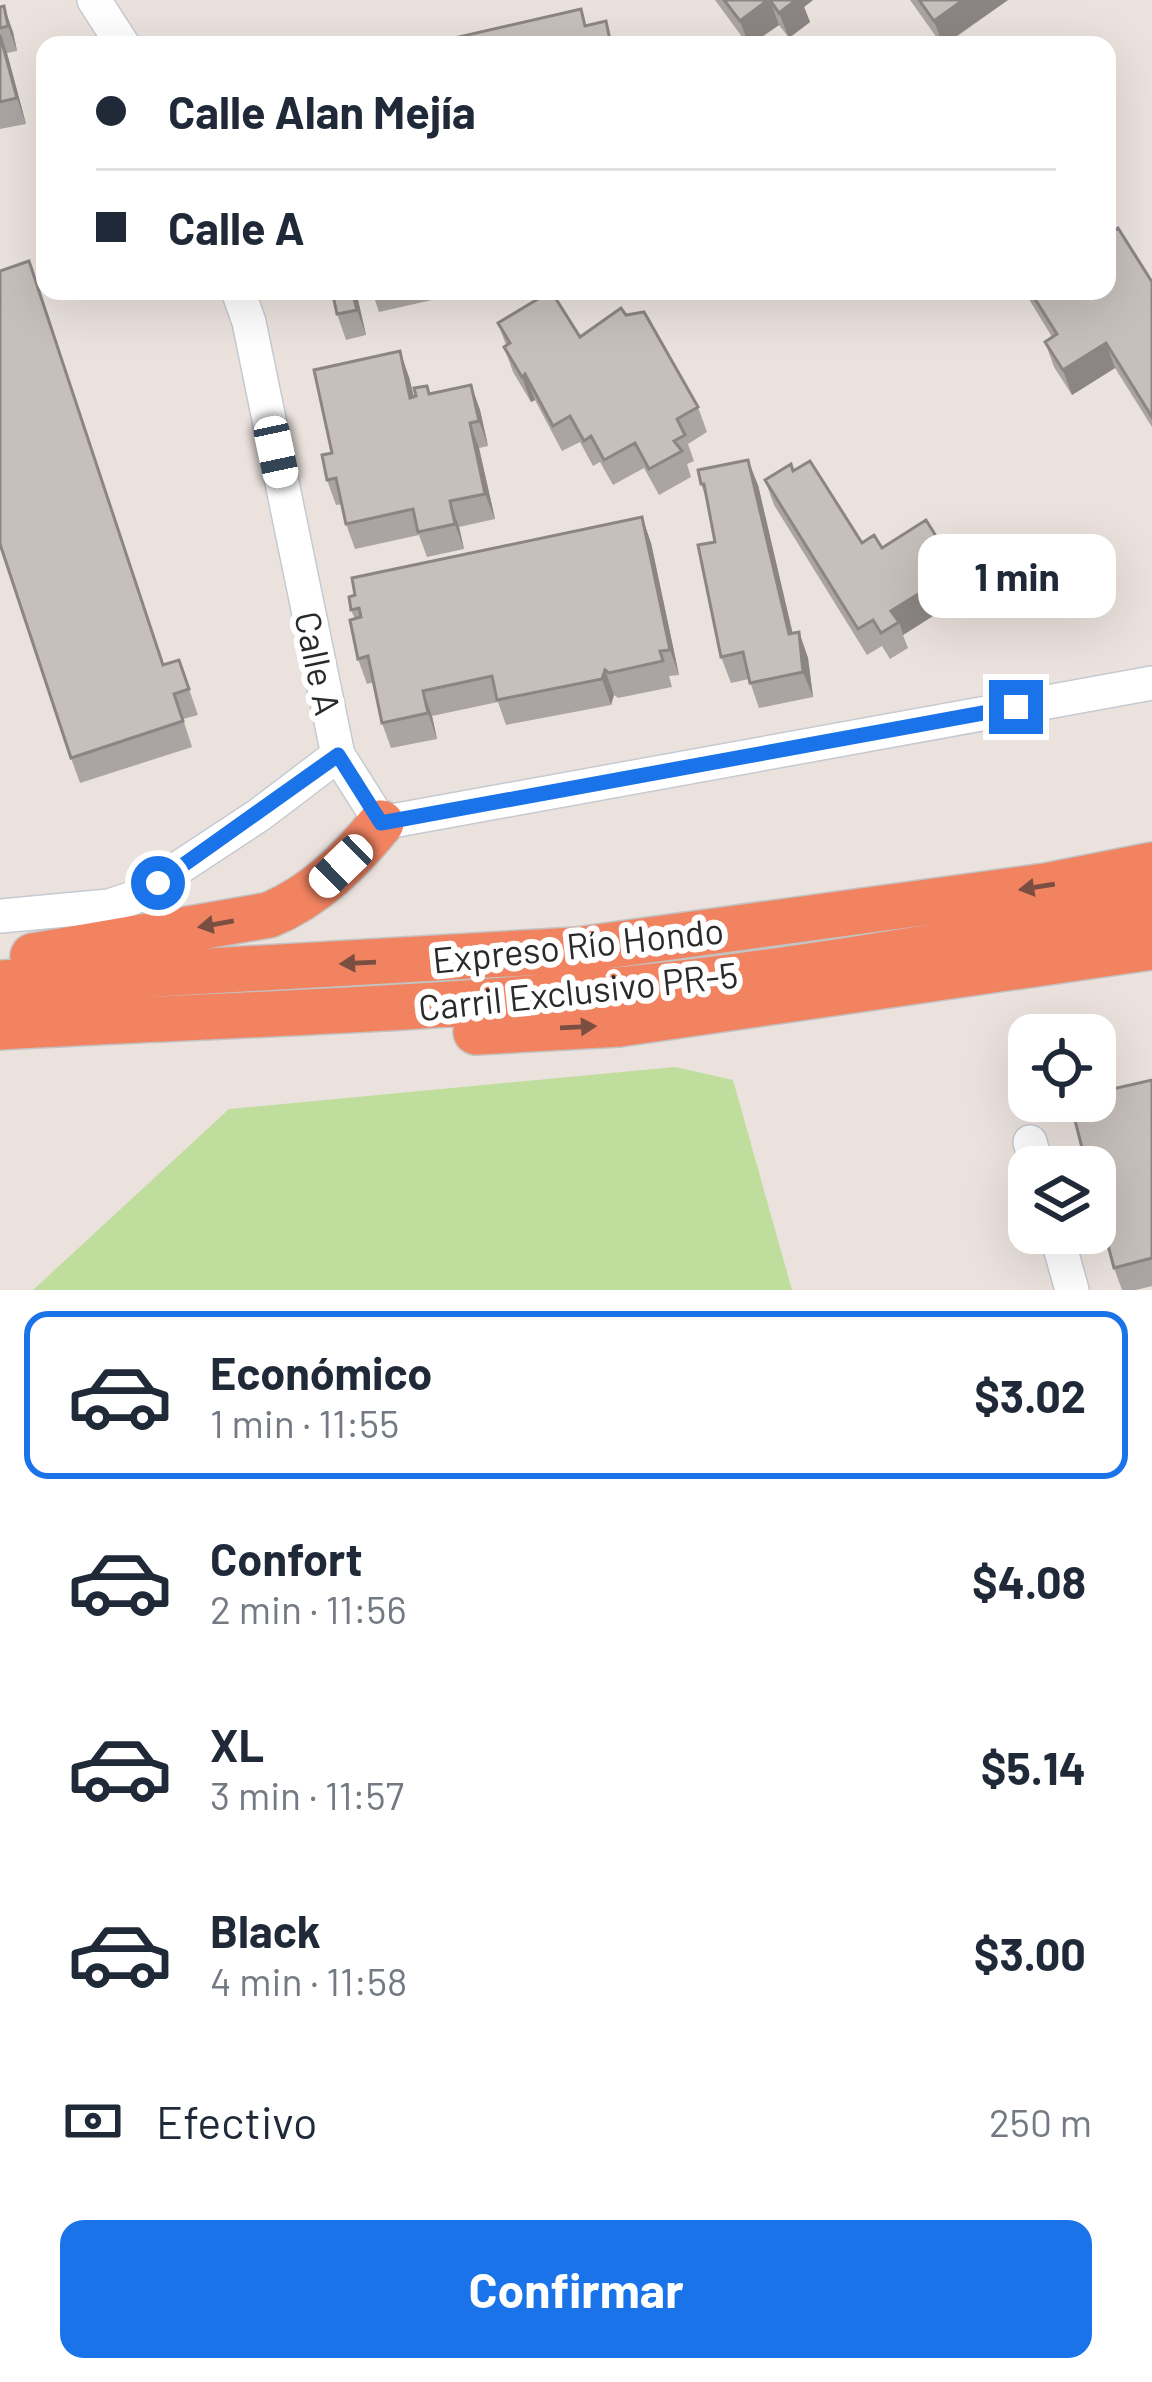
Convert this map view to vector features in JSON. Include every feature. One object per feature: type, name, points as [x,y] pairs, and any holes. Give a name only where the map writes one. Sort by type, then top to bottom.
[{"type":"highway","points":[[0,960],[268,915],[292,906],[322,885],[381,823]]},
{"type":"highway","name":"Expreso Río Hondo","points":[[0,983],[575,950],[1045,886],[1152,865]]},
{"type":"highway","name":"Carril Exclusivo PR-5","points":[[20,1026],[450,1005],[631,989],[907,951],[1152,910]]},
{"type":"highway","name":"Expreso Río Hondo","points":[[0,1059],[619,1024],[1152,946]]},
{"type":"street","points":[[94,0],[117,36]]},
{"type":"street","name":"Calle A","points":[[241,300],[338,755],[381,823]]},
{"type":"street","points":[[381,823],[1152,682]]},
{"type":"street","points":[[0,916],[109,906],[133,898],[338,755]]},
{"type":"street","points":[[1062,1254],[1072,1290]]},
{"type":"green space","points":[[675,1067],[733,1080],[792,1290],[33,1290],[229,1109]]},
{"type":"building","points":[[724,0],[768,0],[740,21]]},
{"type":"building","points":[[770,0],[796,0],[779,13]]},
{"type":"building","points":[[919,0],[963,0],[934,21]]},
{"type":"building","points":[[4,6],[8,26],[0,28],[0,7]]},
{"type":"building","points":[[581,9],[585,26],[606,21],[609,36],[463,36]]},
{"type":"building","points":[[0,35],[17,98],[0,102]]},
{"type":"building","points":[[1116,229],[1152,282],[1152,417],[1106,343],[1063,370],[1045,342],[1057,334],[1036,300],[1116,300]]},
{"type":"building","points":[[29,261],[36,300],[42,300],[163,665],[179,660],[189,689],[174,694],[183,721],[71,758],[0,544],[0,271]]},
{"type":"building","points":[[334,300],[354,300],[357,310],[337,314]]},
{"type":"building","points":[[536,300],[557,300],[580,337],[621,308],[626,315],[644,312],[698,407],[677,419],[685,435],[674,441],[682,451],[649,469],[635,443],[604,460],[591,436],[584,441],[570,416],[553,426],[525,374],[522,377],[504,347],[510,343],[498,323]]},
{"type":"building","points":[[400,351],[410,398],[416,396],[414,388],[427,386],[429,394],[471,385],[479,421],[470,423],[485,494],[450,501],[455,524],[418,532],[413,509],[346,524],[336,478],[327,480],[322,455],[332,453],[314,370]]},
{"type":"building","points":[[748,460],[789,634],[799,632],[803,672],[750,683],[743,652],[721,657],[698,545],[715,542],[698,470]]},
{"type":"building","points":[[810,461],[862,543],[874,535],[882,548],[926,520],[957,570],[891,611],[899,622],[881,633],[873,620],[858,629],[765,480],[791,464],[793,471]]},
{"type":"building","points":[[642,517],[670,650],[660,651],[663,661],[605,670],[602,679],[497,700],[492,676],[423,691],[428,713],[382,723],[368,656],[358,659],[350,620],[361,617],[359,608],[351,610],[352,578]]},
{"type":"building","points":[[1152,1080],[1152,1258],[1114,1268],[1110,1254],[1116,1254],[1116,1146],[1082,1146],[1075,1122],[1116,1122],[1116,1088]]},
{"type":"route","points":[[158,883],[338,755],[381,823],[1016,707]]}]
